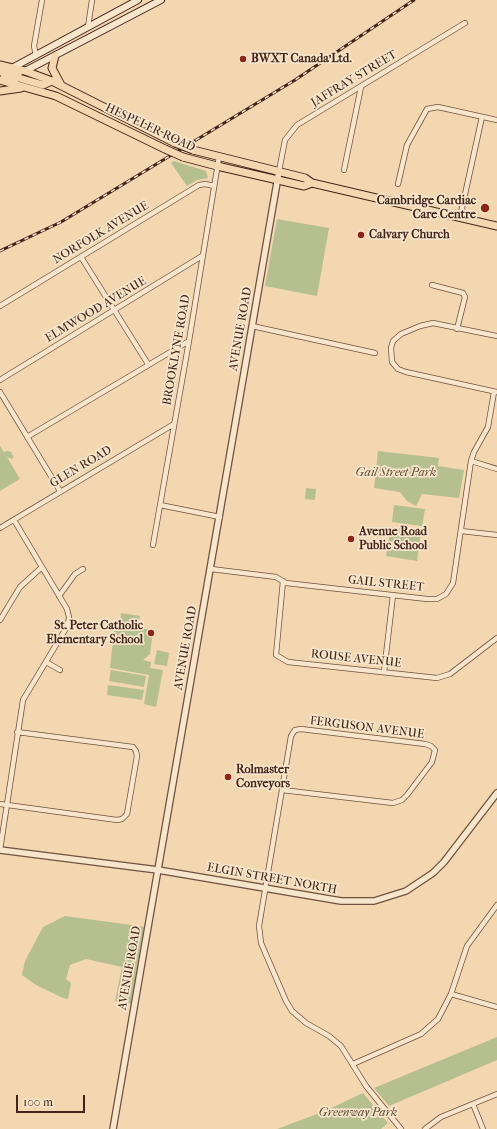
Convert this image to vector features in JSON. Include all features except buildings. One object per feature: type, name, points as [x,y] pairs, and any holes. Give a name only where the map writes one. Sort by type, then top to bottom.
[{"type":"main road","points":[[3,78],[12,68],[138,0]]},
{"type":"main road","points":[[3,78],[25,71],[55,56],[157,1]]},
{"type":"main road","points":[[88,27],[94,36]]},
{"type":"main road","points":[[55,56],[52,68],[62,85]]},
{"type":"main road","name":"HESPELER ROAD","points":[[0,65],[25,71],[62,85],[175,143],[193,150],[305,178],[312,183],[497,226]]},
{"type":"main road","points":[[3,78],[43,85],[52,81]]},
{"type":"main road","name":"HESPELER ROAD","points":[[3,78],[67,101],[183,157],[304,186],[312,183]]},
{"type":"main road","points":[[0,91],[11,88],[28,88]]},
{"type":"street","points":[[36,56],[34,46],[42,0]]},
{"type":"street","points":[[88,27],[92,0]]},
{"type":"street","name":"JAFFRAY STREET","points":[[279,171],[283,146],[288,134],[297,125],[465,23]]},
{"type":"street","points":[[344,170],[361,87]]},
{"type":"street","points":[[398,184],[407,145],[427,109],[434,106],[497,120]]},
{"type":"street","points":[[460,217],[482,117]]},
{"type":"street","name":"BROOKLYNE ROAD","points":[[153,545],[189,341],[219,157]]},
{"type":"street","name":"AVENUE ROAD","points":[[113,1129],[279,171]]},
{"type":"street","name":"NORFOLK AVENUE","points":[[0,306],[199,185],[205,184],[214,186]]},
{"type":"street","name":"ELMWOOD AVENUE","points":[[0,380],[202,256]]},
{"type":"street","points":[[81,257],[148,364]]},
{"type":"street","points":[[432,285],[463,293],[465,297],[457,329]]},
{"type":"street","points":[[495,392],[398,369],[392,362],[390,348],[393,341],[400,334],[411,329],[433,323],[497,336]]},
{"type":"street","points":[[252,326],[375,353]]},
{"type":"street","points":[[27,437],[189,341]]},
{"type":"street","points":[[0,392],[60,491]]},
{"type":"street","name":"GAIL STREET","points":[[211,569],[276,577],[283,581],[427,599],[437,599],[446,594],[453,583],[471,461],[488,427],[495,392]]},
{"type":"street","name":"GLEN ROAD","points":[[0,528],[174,424]]},
{"type":"street","points":[[471,461],[497,469]]},
{"type":"street","points":[[160,505],[220,517]]},
{"type":"street","points":[[0,850],[23,700],[68,624],[69,617],[67,609],[60,596],[14,520]]},
{"type":"street","points":[[461,531],[497,535]]},
{"type":"street","points":[[0,620],[20,587],[42,567]]},
{"type":"street","points":[[60,596],[75,574],[83,569]]},
{"type":"street","name":"ROUSE AVENUE","points":[[283,581],[276,655],[288,662],[437,678],[450,674],[497,638]]},
{"type":"street","points":[[384,672],[393,595]]},
{"type":"street","points":[[46,662],[60,670]]},
{"type":"street","name":"FERGUSON AVENUE","points":[[282,790],[393,804],[402,800],[407,795],[432,762],[435,750],[431,746],[425,744],[301,729],[295,730],[291,736],[260,921],[259,936],[286,1001],[292,1011],[302,1020],[336,1041],[345,1052],[366,1086],[402,1129]]},
{"type":"street","points":[[0,804],[117,820],[122,819],[127,814],[137,756],[133,747],[17,732]]},
{"type":"street","name":"ELGIN STREET NORTH","points":[[0,850],[158,870],[265,889],[353,902],[374,901],[406,891],[422,882],[444,862],[497,792]]},
{"type":"street","points":[[353,1064],[421,1034],[438,1019],[451,994],[467,946],[497,905]]},
{"type":"street","points":[[451,994],[497,1007]]},
{"type":"street","points":[[425,1129],[441,1117],[497,1094]]},
{"type":"street","points":[[473,1104],[483,1129]]},
{"type":"green space","points":[[174,161],[206,171],[208,178],[197,180],[187,186],[171,163]]},
{"type":"green space","points":[[277,219],[329,228],[317,296],[265,286]]},
{"type":"green space","points":[[0,446],[4,452],[12,452],[11,454],[14,456],[12,459],[7,457],[20,479],[0,491]]},
{"type":"green space","name":"Gail Street Park","points":[[378,451],[439,458],[438,466],[464,470],[459,498],[422,494],[416,506],[407,501],[400,492],[374,488]]},
{"type":"green space","points":[[306,488],[316,489],[315,500],[305,499]]},
{"type":"green space","points":[[394,505],[425,509],[422,526],[392,522]]},
{"type":"green space","points":[[391,527],[421,532],[417,561],[386,556]]},
{"type":"green space","points":[[121,613],[140,616],[138,625],[120,622]]},
{"type":"green space","points":[[119,627],[143,630],[143,628],[153,631],[150,654],[143,660],[151,662],[150,668],[163,670],[156,707],[144,704],[149,675],[110,668],[114,631]]},
{"type":"green space","points":[[157,650],[169,653],[167,666],[154,664]]},
{"type":"green space","points":[[111,670],[146,676],[144,687],[109,681]]},
{"type":"green space","points":[[108,685],[144,690],[142,700],[107,695]]},
{"type":"green space","points":[[65,916],[146,927],[142,937],[131,1004],[115,1001],[122,967],[86,959],[70,965],[66,979],[71,983],[68,999],[36,985],[22,975],[25,961],[43,927]]},
{"type":"green space","points":[[497,1037],[497,1060],[389,1106],[374,1088]]},
{"type":"green space","name":"Greenway Park","points":[[363,1093],[388,1123],[381,1129],[277,1129],[325,1111]]},
{"type":"railway","points":[[0,251],[61,222],[295,80],[414,0]]},
{"type":"place","name":"BWXT Canada Ltd.","points":[[243,59]]},
{"type":"place","name":"Cambridge Cardiac Care Centre","points":[[485,208]]},
{"type":"place","name":"Calvary Church","points":[[361,235]]},
{"type":"place","name":"Avenue Road Public School","points":[[351,539]]},
{"type":"place","name":"St. Peter Catholic Elementary School","points":[[151,633]]},
{"type":"place","name":"Rolmaster Conveyors","points":[[228,777]]}]
